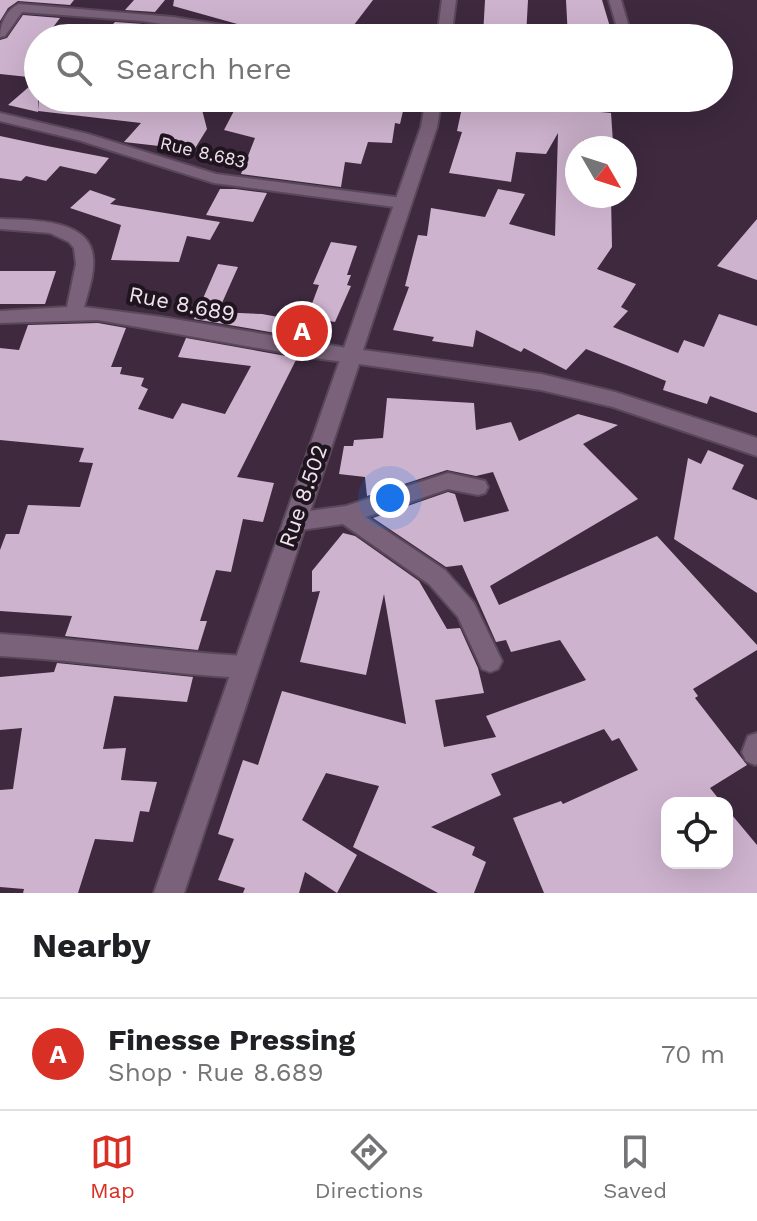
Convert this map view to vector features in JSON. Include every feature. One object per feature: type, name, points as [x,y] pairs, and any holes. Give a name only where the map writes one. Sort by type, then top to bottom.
[{"type":"main road","points":[[446,24],[449,0]]},
{"type":"main road","name":"Rue 8.502","points":[[169,893],[353,356],[432,112]]},
{"type":"main road","points":[[353,356],[541,382],[615,400],[757,447]]},
{"type":"street","points":[[615,0],[622,24]]},
{"type":"street","points":[[0,33],[19,8],[34,5],[204,24]]},
{"type":"street","name":"Rue 8.683","points":[[0,117],[83,137],[214,178],[402,203]]},
{"type":"street","points":[[0,224],[44,227],[69,234],[80,242],[85,255],[74,313]]},
{"type":"street","name":"Rue 8.689","points":[[0,317],[74,313],[136,318],[285,349],[353,356]]},
{"type":"street","points":[[294,522],[346,515],[448,481],[478,487]]},
{"type":"street","points":[[346,515],[437,577],[466,610],[490,661]]},
{"type":"street","points":[[0,645],[70,649],[165,663],[245,667]]},
{"type":"building","points":[[0,0],[74,0],[70,5],[18,1],[8,8],[0,21]]},
{"type":"building","points":[[134,0],[165,0],[155,12],[125,10]]},
{"type":"building","points":[[174,0],[373,0],[355,24],[237,24],[173,6]]},
{"type":"building","points":[[485,0],[528,0],[527,24],[484,24]]},
{"type":"building","points":[[566,0],[602,0],[609,24],[567,24]]},
{"type":"building","points":[[23,15],[60,18],[56,24],[24,24],[24,77],[0,74],[0,40],[7,38]]},
{"type":"building","points":[[24,91],[24,109],[8,105]]},
{"type":"building","points":[[47,112],[203,112],[207,129],[194,150],[124,142],[141,123]]},
{"type":"building","points":[[233,112],[403,112],[400,124],[395,123],[392,143],[368,142],[361,164],[345,162],[341,187],[241,174],[255,138],[224,130]]},
{"type":"building","points":[[461,112],[611,113],[613,136],[565,136],[565,208],[611,208],[612,247],[597,269],[636,284],[621,307],[628,311],[613,327],[678,353],[684,340],[704,347],[719,314],[757,326],[757,413],[710,396],[707,404],[663,390],[666,381],[586,349],[566,370],[524,348],[521,352],[476,330],[473,347],[432,341],[434,337],[393,330],[409,287],[405,286],[418,235],[427,236],[431,208],[485,217],[498,189],[525,194],[509,224],[555,236],[558,133],[546,154],[516,152],[511,182],[449,173],[462,132],[457,131]]},
{"type":"building","points":[[0,136],[109,158],[96,174],[60,166],[46,181],[26,176],[21,181],[0,178]]},
{"type":"building","points":[[220,189],[267,193],[253,222],[206,215]]},
{"type":"building","points":[[90,190],[116,199],[110,204],[220,222],[210,240],[187,236],[179,262],[111,260],[121,225],[70,208]]},
{"type":"building","points":[[757,219],[757,280],[717,266]]},
{"type":"building","points":[[331,242],[357,246],[347,275],[351,275],[347,285],[351,286],[335,322],[307,317],[319,285],[313,284]]},
{"type":"building","points":[[218,264],[238,267],[218,312],[262,314],[311,323],[305,338],[194,319]]},
{"type":"building","points":[[0,271],[56,271],[45,304],[0,304]]},
{"type":"building","points":[[98,323],[126,328],[111,367],[122,367],[120,374],[144,378],[141,386],[148,389],[138,409],[173,419],[182,403],[225,414],[251,366],[178,357],[186,338],[297,358],[237,477],[274,483],[263,522],[243,519],[231,572],[216,570],[200,621],[207,621],[198,650],[65,636],[72,616],[0,611],[0,550],[6,534],[19,534],[28,505],[80,507],[93,463],[79,462],[84,448],[0,440],[0,348],[19,350],[28,325]]},
{"type":"building","points":[[387,398],[474,403],[476,430],[511,422],[519,441],[578,414],[618,425],[583,444],[638,499],[490,586],[499,605],[657,536],[757,645],[757,650],[693,689],[698,696],[695,698],[747,765],[710,788],[717,797],[661,797],[661,869],[733,869],[733,816],[757,845],[757,893],[544,893],[513,818],[561,801],[563,804],[638,770],[619,738],[612,741],[604,729],[491,774],[501,795],[431,827],[475,847],[472,855],[486,862],[474,893],[438,893],[353,847],[379,786],[326,773],[302,820],[357,855],[337,893],[305,872],[299,893],[243,893],[245,888],[218,880],[234,839],[218,834],[243,760],[258,765],[282,691],[406,724],[384,594],[366,675],[300,662],[320,591],[312,592],[312,571],[343,533],[355,536],[419,581],[447,629],[460,628],[478,668],[484,693],[435,700],[444,747],[496,737],[486,716],[586,680],[560,640],[511,652],[506,640],[496,642],[462,565],[446,567],[373,518],[448,492],[455,494],[464,522],[509,511],[493,472],[476,476],[447,470],[367,496],[365,477],[339,474],[344,446],[353,446],[354,440],[383,438]]},
{"type":"building","points":[[708,450],[744,465],[732,489],[757,500],[757,593],[674,539],[688,458],[701,464]]},
{"type":"building","points":[[57,663],[193,677],[187,702],[114,696],[103,749],[126,748],[121,780],[157,782],[149,812],[140,811],[133,842],[95,839],[78,893],[23,893],[24,889],[0,887],[0,790],[13,789],[22,728],[0,730],[0,677],[54,672]]},
{"type":"place","name":"Finesse Pressing","points":[[302,331]]}]
